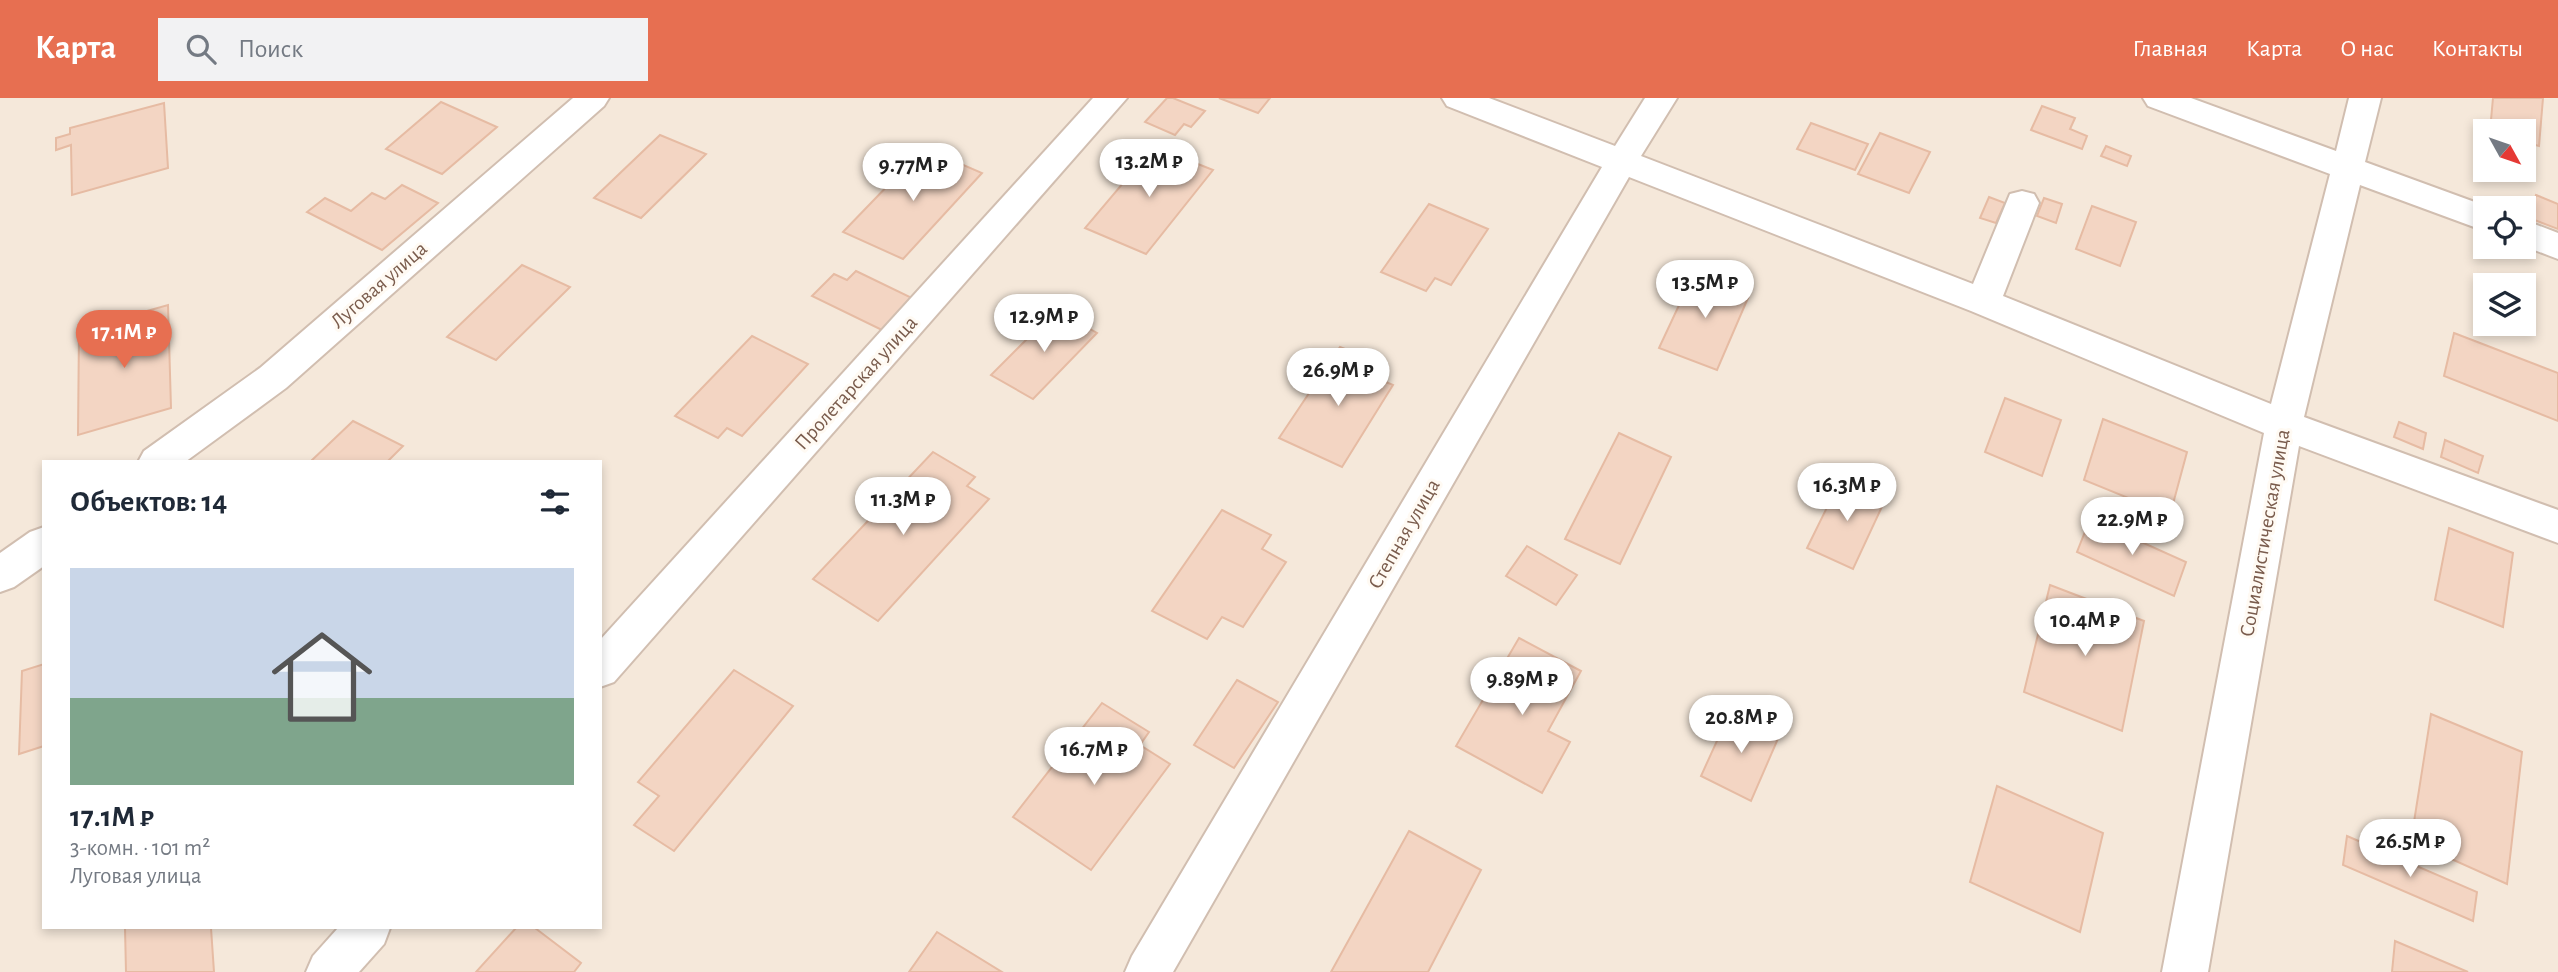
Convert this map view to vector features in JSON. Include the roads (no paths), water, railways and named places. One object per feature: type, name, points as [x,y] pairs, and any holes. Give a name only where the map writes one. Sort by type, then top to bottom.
[{"type":"street","name":"Луговая улица","points":[[160,460],[273,378],[593,98]]},
{"type":"street","name":"Пролетарская улица","points":[[602,666],[1111,98]]},
{"type":"street","points":[[1458,98],[1983,302],[2284,425],[2558,527]]},
{"type":"street","name":"Степная улица","points":[[1148,972],[1661,98]]},
{"type":"street","points":[[2159,98],[2473,214]]},
{"type":"street","name":"Социалистическая улица","points":[[2185,972],[2284,425],[2365,98]]},
{"type":"street","points":[[1983,302],[2022,202]]},
{"type":"street","points":[[2536,238],[2558,246]]},
{"type":"street","points":[[0,575],[42,545]]},
{"type":"street","points":[[329,972],[367,929]]}]
